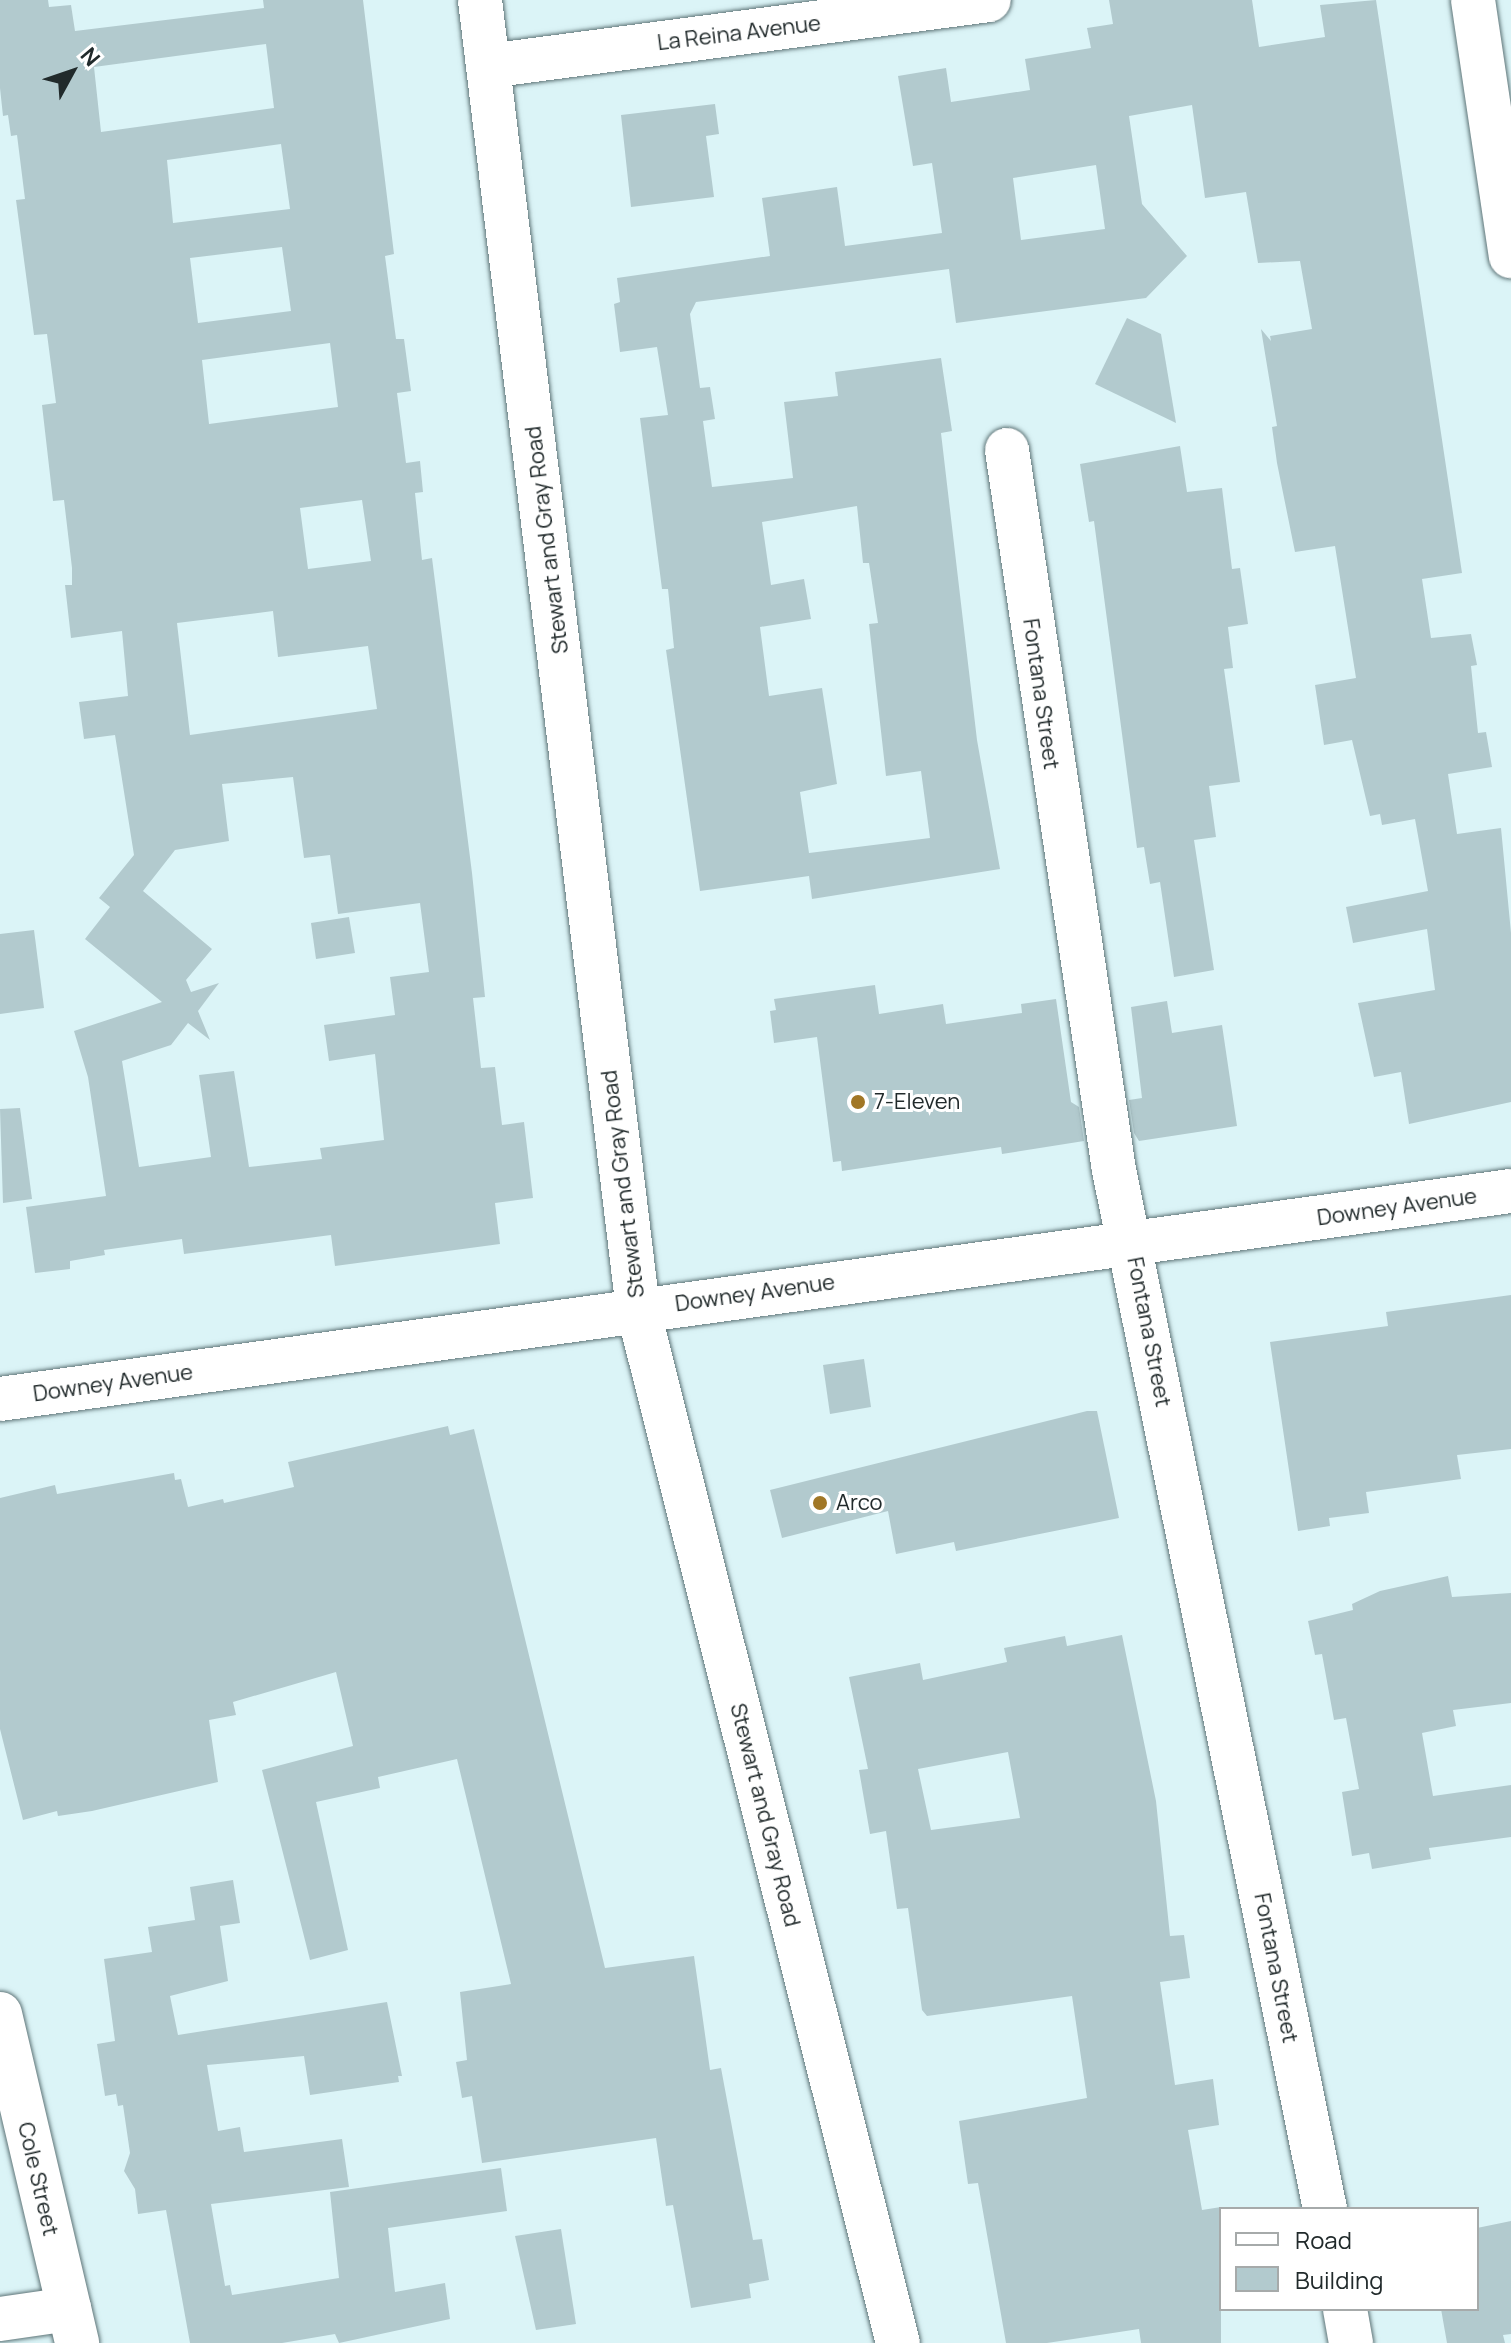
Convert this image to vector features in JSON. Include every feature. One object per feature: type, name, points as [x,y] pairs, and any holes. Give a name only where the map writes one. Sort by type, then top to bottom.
[{"type":"main road","name":"Stewart and Gray Road","points":[[480,0],[638,1309],[898,2343]]},
{"type":"main road","name":"La Reina Avenue","points":[[488,66],[989,0]]},
{"type":"main road","points":[[1473,0],[1511,256]]},
{"type":"main road","name":"Fontana Street","points":[[1007,450],[1102,1094],[1325,2207]]},
{"type":"main road","name":"Downey Avenue","points":[[0,1399],[1511,1191]]},
{"type":"main road","name":"Cole Street","points":[[0,2014],[73,2326]]},
{"type":"main road","points":[[1345,2311],[1351,2343]]},
{"type":"main road","points":[[0,2319],[73,2326]]},
{"type":"building","points":[[0,0],[48,0],[49,7],[71,5],[75,31],[264,8],[263,0],[363,0],[394,254],[385,256],[396,339],[404,339],[411,391],[397,393],[406,463],[420,461],[423,492],[415,493],[422,560],[432,558],[472,873],[485,997],[473,998],[481,1068],[495,1067],[502,1125],[524,1122],[533,1198],[495,1203],[500,1244],[335,1266],[331,1235],[184,1254],[182,1239],[104,1250],[105,1255],[70,1261],[70,1269],[35,1273],[26,1207],[106,1196],[88,1077],[74,1031],[162,1002],[85,939],[110,907],[99,898],[134,855],[115,735],[84,739],[79,702],[128,696],[122,631],[71,638],[65,585],[72,585],[72,568],[64,500],[53,501],[42,405],[56,403],[47,334],[34,335],[16,200],[25,199],[17,135],[11,136],[8,115],[3,116]],"holes":[[[266,44],[274,108],[101,132],[94,67]],[[281,144],[290,209],[173,223],[167,160]],[[282,247],[291,311],[198,323],[190,258]],[[330,343],[338,407],[209,424],[202,360]],[[362,500],[371,561],[308,569],[300,508]],[[273,611],[278,657],[368,646],[377,709],[190,735],[177,623]],[[293,777],[304,858],[330,855],[338,914],[420,903],[429,972],[390,977],[395,1015],[324,1025],[329,1061],[375,1054],[384,1140],[320,1148],[322,1159],[249,1167],[234,1071],[199,1075],[211,1157],[139,1167],[122,1061],[171,1045],[188,1023],[210,1040],[198,1011],[219,983],[191,992],[186,980],[212,949],[143,891],[175,850],[229,841],[222,784]]]},
{"type":"building","points":[[1109,0],[1252,0],[1259,47],[1325,37],[1320,5],[1376,0],[1462,573],[1422,579],[1431,638],[1471,634],[1477,665],[1471,666],[1478,733],[1486,732],[1492,767],[1448,774],[1457,834],[1501,828],[1511,933],[1511,1102],[1409,1124],[1401,1072],[1374,1077],[1358,1003],[1435,990],[1427,929],[1353,943],[1346,907],[1428,891],[1415,819],[1382,825],[1380,814],[1370,816],[1352,740],[1324,745],[1315,685],[1356,678],[1335,546],[1295,552],[1277,463],[1272,427],[1277,426],[1261,329],[1271,341],[1270,336],[1312,329],[1300,261],[1258,263],[1246,192],[1205,198],[1192,105],[1129,116],[1142,204],[1187,256],[1146,298],[956,323],[949,269],[696,302],[690,314],[700,388],[710,387],[715,419],[703,421],[712,487],[793,478],[784,402],[838,396],[835,372],[941,358],[952,431],[941,433],[977,740],[1000,869],[812,899],[809,876],[700,891],[666,650],[674,648],[668,589],[662,589],[640,418],[668,415],[657,347],[620,352],[614,304],[620,302],[617,278],[770,256],[762,198],[837,187],[845,246],[942,233],[932,163],[913,166],[898,76],[946,68],[951,102],[1030,90],[1025,59],[1091,48],[1087,28],[1113,24]],"holes":[[[1096,165],[1105,229],[1021,240],[1013,178]],[[857,506],[863,563],[869,563],[878,623],[869,624],[886,776],[921,771],[930,838],[809,853],[800,792],[837,784],[822,688],[769,696],[760,627],[811,619],[804,579],[771,585],[762,522]]]},
{"type":"building","points":[[715,104],[719,134],[706,136],[714,197],[631,207],[621,115]]},
{"type":"building","points":[[1127,318],[1161,334],[1176,423],[1095,384]]},
{"type":"building","points":[[1180,446],[1187,492],[1222,488],[1232,569],[1240,568],[1248,624],[1228,627],[1233,668],[1224,669],[1240,782],[1209,786],[1216,837],[1194,840],[1214,970],[1174,977],[1160,882],[1150,884],[1144,847],[1137,848],[1094,521],[1089,522],[1080,464]]},
{"type":"building","points":[[349,917],[355,953],[316,959],[311,923]]},
{"type":"building","points":[[34,930],[44,1008],[0,1014],[0,934]]},
{"type":"building","points":[[875,985],[879,1014],[943,1004],[946,1024],[1022,1013],[1021,1004],[1056,999],[1071,1102],[1079,1107],[1084,1141],[1002,1154],[1001,1147],[842,1171],[841,1161],[833,1162],[817,1037],[774,1043],[770,1011],[776,1010],[774,999]]},
{"type":"building","points":[[1167,1001],[1172,1033],[1222,1025],[1237,1126],[1139,1141],[1134,1133],[1129,1100],[1142,1098],[1131,1007]]},
{"type":"building","points":[[20,1108],[32,1199],[3,1203],[0,1109]]},
{"type":"building","points":[[1511,1295],[1511,1449],[1457,1455],[1461,1479],[1366,1492],[1369,1513],[1329,1518],[1330,1526],[1298,1531],[1270,1342],[1388,1326],[1386,1312]]},
{"type":"building","points":[[864,1359],[871,1407],[830,1414],[823,1365]]},
{"type":"building","points":[[1097,1411],[1119,1518],[956,1551],[954,1542],[896,1554],[888,1511],[782,1538],[770,1490]]},
{"type":"building","points":[[448,1426],[450,1435],[474,1429],[605,1968],[694,1956],[710,2070],[721,2068],[753,2240],[762,2239],[769,2280],[749,2284],[751,2298],[691,2308],[673,2205],[666,2206],[656,2138],[482,2163],[472,2096],[462,2098],[456,2062],[467,2060],[460,1992],[511,1984],[457,1759],[378,1777],[380,1788],[316,1802],[348,1950],[310,1960],[262,1770],[353,1746],[336,1672],[233,1702],[236,1715],[209,1720],[218,1782],[92,1811],[58,1816],[57,1811],[23,1820],[0,1729],[0,1498],[55,1485],[57,1494],[174,1473],[175,1480],[181,1479],[188,1507],[223,1499],[224,1503],[294,1487],[288,1462]]},
{"type":"building","points":[[1448,1576],[1452,1597],[1511,1593],[1511,1703],[1453,1710],[1456,1726],[1422,1733],[1433,1796],[1511,1785],[1511,1837],[1429,1848],[1431,1859],[1372,1869],[1369,1853],[1352,1856],[1342,1792],[1359,1789],[1346,1718],[1334,1720],[1322,1654],[1315,1655],[1308,1621],[1353,1610],[1352,1604],[1380,1591]]},
{"type":"building","points":[[1122,1635],[1156,1801],[1170,1936],[1184,1935],[1190,1978],[1160,1982],[1175,2085],[1213,2079],[1219,2125],[1188,2130],[1202,2210],[1219,2207],[1221,2343],[1141,2343],[1139,2329],[1047,2343],[1006,2343],[978,2183],[968,2184],[959,2121],[1087,2098],[1072,1996],[927,2016],[922,2010],[908,1908],[897,1909],[886,1831],[870,1834],[859,1770],[868,1769],[849,1677],[920,1663],[923,1680],[1007,1662],[1004,1648],[1065,1636],[1067,1646]],"holes":[[[1008,1752],[1020,1818],[931,1830],[918,1769]]]},
{"type":"building","points":[[233,1880],[240,1923],[220,1926],[228,1981],[170,1996],[178,2035],[387,2002],[402,2076],[398,2076],[399,2082],[310,2095],[304,2056],[207,2065],[218,2131],[240,2127],[244,2152],[342,2139],[349,2187],[211,2204],[225,2286],[230,2285],[232,2295],[339,2278],[330,2192],[501,2168],[507,2211],[388,2228],[395,2292],[445,2283],[450,2319],[339,2343],[335,2334],[282,2343],[190,2343],[166,2210],[138,2214],[135,2189],[124,2171],[130,2153],[123,2105],[118,2106],[116,2094],[105,2096],[97,2044],[115,2041],[104,1959],[152,1952],[148,1927],[195,1920],[190,1887]]},
{"type":"building","points":[[1511,2221],[1511,2334],[1503,2335],[1505,2343],[1447,2343],[1441,2311],[1479,2311],[1479,2228]]},
{"type":"building","points":[[561,2229],[576,2324],[536,2330],[515,2236]]},
{"type":"place","name":"7-Eleven","points":[[858,1102]]},
{"type":"place","name":"Arco","points":[[820,1503]]}]
